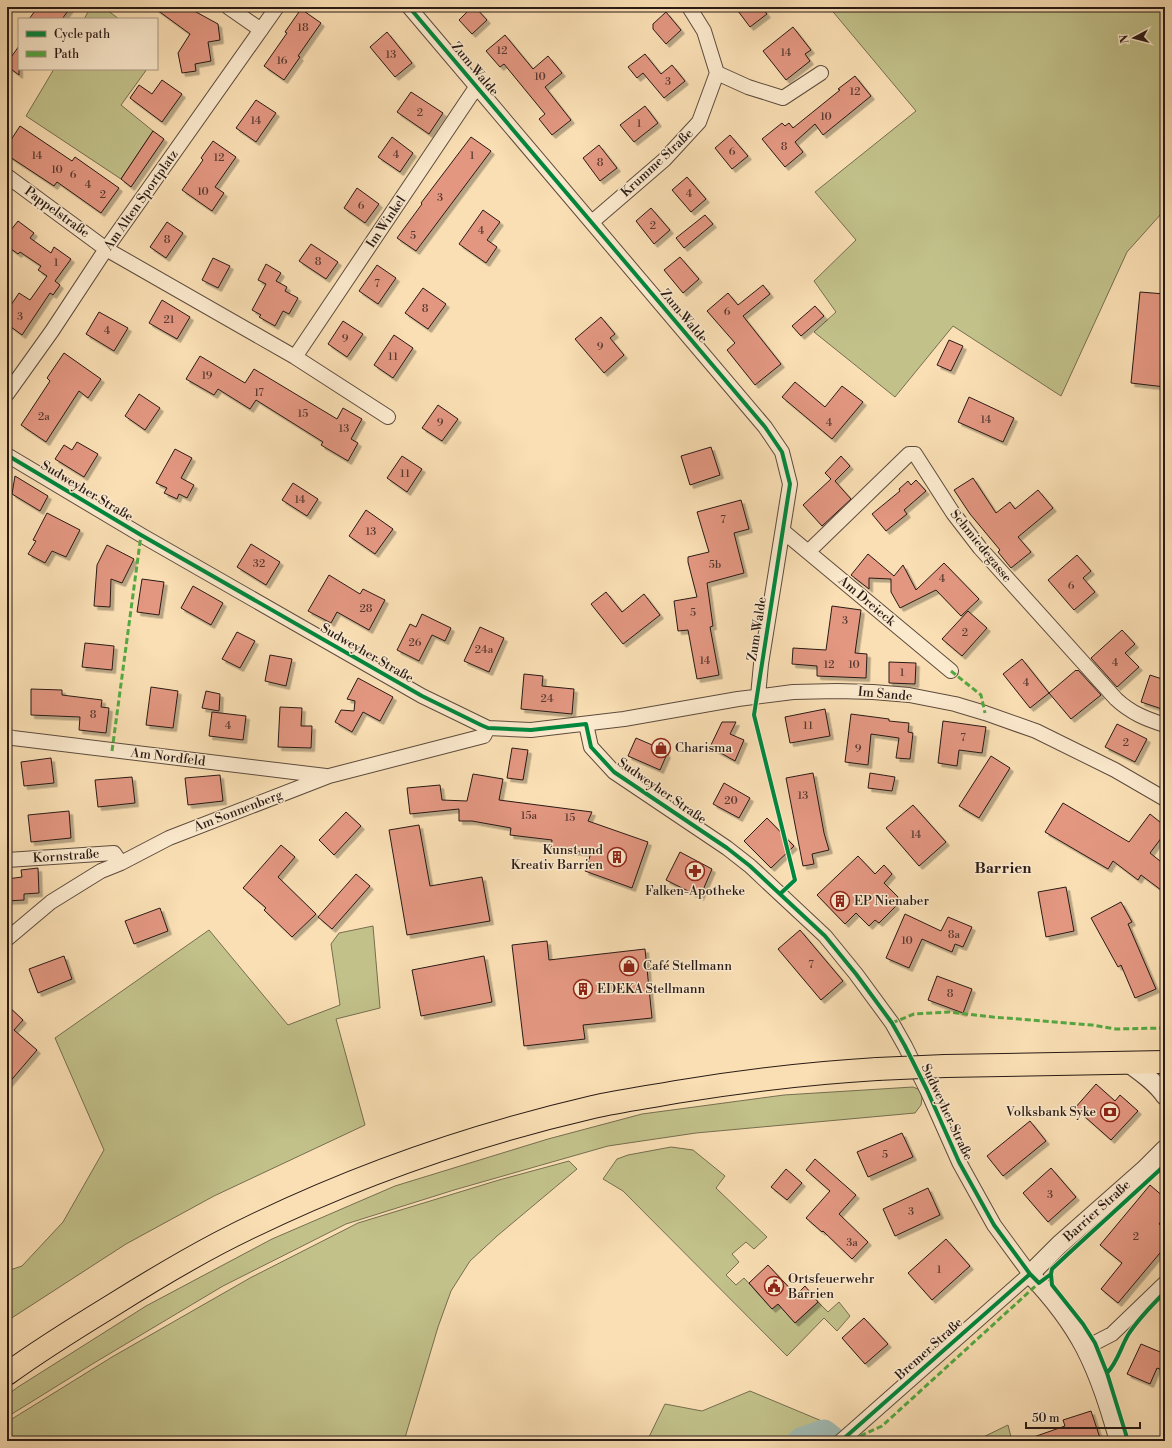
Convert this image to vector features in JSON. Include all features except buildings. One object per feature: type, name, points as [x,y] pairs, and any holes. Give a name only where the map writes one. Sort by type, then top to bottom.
[{"type":"main road","points":[[7,1374],[74,1329],[149,1283],[219,1243],[298,1206],[382,1171],[478,1138],[596,1107],[733,1083],[829,1072],[945,1066],[1165,1062]]},
{"type":"street","points":[[228,7],[261,30]]},
{"type":"street","name":"Am Alten Sportplatz","points":[[7,394],[52,331],[106,249],[277,7]]},
{"type":"street","name":"Zum Walde","points":[[409,7],[765,427],[782,452],[790,484],[784,532],[761,664],[758,696]]},
{"type":"street","points":[[689,7],[704,31],[717,73],[748,87],[783,98],[821,73]]},
{"type":"street","name":"Krumme Straße","points":[[592,222],[664,160],[700,122],[717,73]]},
{"type":"street","name":"Im Winkel","points":[[295,357],[477,86]]},
{"type":"street","name":"Pappelstraße","points":[[7,176],[106,249]]},
{"type":"street","points":[[106,249],[295,357],[388,417]]},
{"type":"street","name":"Sudweyher Straße","points":[[7,454],[141,534],[422,696],[488,728],[531,730],[586,724],[591,747],[614,772],[727,848],[750,866],[825,936],[856,974],[892,1023],[927,1090],[962,1167],[994,1225],[1030,1274]]},
{"type":"street","name":"Schmiedegasse","points":[[808,552],[909,454],[915,454],[953,513],[980,548],[1116,699],[1127,709],[1136,714],[1165,726]]},
{"type":"street","name":"Am Dreieck","points":[[784,532],[951,671]]},
{"type":"street","name":"Im Sande","points":[[586,724],[624,719],[680,708],[792,692],[837,691],[909,695],[955,704],[1036,731],[1101,763],[1165,799]]},
{"type":"street","name":"Am Sonnenberg","points":[[7,940],[51,902],[101,871],[121,863],[170,838],[329,776],[484,736],[488,728]]},
{"type":"street","name":"Am Nordfeld","points":[[7,736],[112,751],[329,776]]},
{"type":"street","name":"Kornstraße","points":[[7,860],[114,853],[121,863]]},
{"type":"street","points":[[1127,1062],[1152,1081],[1165,1096]]},
{"type":"street","name":"Barrier Straße","points":[[1030,1274],[1059,1245],[1157,1158],[1165,1149]]},
{"type":"street","points":[[1030,1274],[1070,1323],[1085,1348],[1098,1377],[1119,1441]]},
{"type":"street","name":"Bremer Straße","points":[[845,1438],[1030,1274]]},
{"type":"street","points":[[1085,1348],[1112,1334],[1165,1283]]},
{"type":"shaded area","points":[[91,7],[103,7],[118,18],[85,18]]},
{"type":"shaded area","points":[[829,7],[1165,7],[1165,196],[1161,214],[1127,252],[1061,396],[953,326],[895,397],[814,332],[836,312],[814,281],[856,240],[815,192],[916,111]]},
{"type":"shaded area","points":[[53,70],[146,70],[121,105],[153,131],[121,179],[26,116]]},
{"type":"shaded area","points":[[373,926],[380,1008],[336,1019],[365,1125],[214,1196],[126,1244],[7,1321],[7,1271],[22,1266],[63,1222],[104,1150],[55,1038],[209,930],[288,1025],[340,1005],[331,944],[339,933]]},
{"type":"shaded area","points":[[913,1087],[923,1091],[921,1105],[915,1113],[696,1133],[608,1146],[454,1190],[346,1224],[223,1286],[7,1417],[7,1395],[146,1306],[272,1239],[395,1186],[548,1139],[642,1114],[784,1095]]},
{"type":"shaded area","points":[[671,1147],[693,1150],[725,1176],[716,1188],[767,1237],[754,1249],[746,1242],[732,1254],[739,1262],[726,1275],[736,1285],[744,1278],[772,1309],[778,1304],[795,1323],[818,1302],[828,1312],[839,1302],[850,1316],[837,1331],[824,1318],[787,1356],[623,1191],[603,1179],[617,1159],[628,1155]]},
{"type":"shaded area","points":[[569,1161],[577,1169],[497,1236],[470,1261],[451,1291],[438,1327],[404,1441],[7,1441],[7,1422],[112,1357],[250,1278],[358,1223],[499,1180]]},
{"type":"shaded area","points":[[750,1391],[829,1424],[811,1441],[647,1441],[665,1404],[702,1411]]},
{"type":"shaded area","points":[[1008,1425],[1012,1441],[975,1441]]},
{"type":"waterway","points":[[801,1441],[824,1433],[834,1441]]},
{"type":"marked path","points":[[112,751],[141,535]]},
{"type":"marked path","points":[[951,671],[981,695],[985,713]]},
{"type":"marked path","points":[[892,1023],[914,1014],[949,1012],[1092,1025],[1116,1029],[1165,1028]]},
{"type":"marked path","points":[[853,1441],[858,1437],[882,1426],[1041,1281]]},
{"type":"cycle path","points":[[409,7],[765,427],[782,452],[790,484],[754,715],[795,880],[780,894]]},
{"type":"cycle path","points":[[7,455],[141,535],[422,696],[481,725],[488,728],[531,730],[586,724],[591,747],[614,772],[727,848],[750,866],[825,936],[856,974],[892,1023],[927,1090],[959,1162],[994,1225],[1030,1274],[1039,1283],[1051,1274]]},
{"type":"cycle path","points":[[1128,1441],[1107,1373],[1095,1343],[1083,1324],[1052,1285],[1051,1274],[1052,1269],[1165,1165]]},
{"type":"cycle path","points":[[841,1441],[1030,1274]]},
{"type":"cycle path","points":[[1107,1373],[1114,1365],[1125,1340],[1132,1329],[1145,1312],[1165,1292]]},
{"type":"place","name":"Charisma","points":[[661,748]]},
{"type":"place","name":"Kunst und Kreativ Barrien","points":[[617,857]]},
{"type":"place","name":"Falken-Apotheke","points":[[695,871]]},
{"type":"place","name":"EP Nienaber","points":[[840,901]]},
{"type":"place","name":"Café Stellmann","points":[[629,966]]},
{"type":"place","name":"EDEKA Stellmann","points":[[583,989]]},
{"type":"place","name":"Volksbank Syke","points":[[1110,1112]]},
{"type":"place","name":"Ortsfeuerwehr Barrien","points":[[774,1286]]},
{"type":"district","name":"Barrien","points":[[1003,868]]}]
